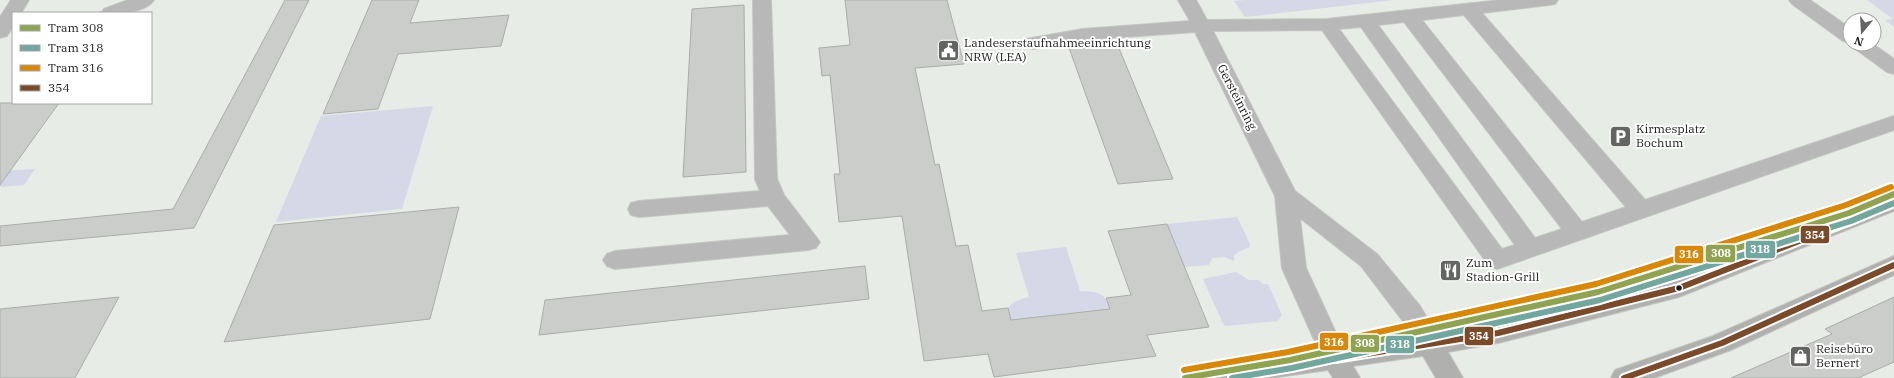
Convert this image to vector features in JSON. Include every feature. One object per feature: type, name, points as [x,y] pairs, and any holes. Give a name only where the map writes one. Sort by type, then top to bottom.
[{"type":"main road","points":[[1197,378],[1341,369],[1430,345],[1498,333],[1615,305],[1679,288],[1863,216],[1894,202]]},
{"type":"main road","points":[[1624,378],[1722,343],[1894,266]]},
{"type":"main road","points":[[1430,345],[1450,378]]},
{"type":"street","points":[[12,12],[20,0]]},
{"type":"street","points":[[111,12],[124,3],[145,0]]},
{"type":"street","points":[[615,260],[808,242],[774,198],[766,179],[762,0]]},
{"type":"street","name":"Gersteinring","points":[[1187,0],[1201,25],[1286,196],[1294,268],[1341,369]]},
{"type":"street","points":[[1034,43],[1057,36],[1201,25],[1262,23],[1328,25],[1549,0]]},
{"type":"street","points":[[1798,0],[1842,31]]},
{"type":"street","points":[[1469,9],[1641,210]]},
{"type":"street","points":[[0,32],[12,13]]},
{"type":"street","points":[[1409,16],[1577,232]]},
{"type":"street","points":[[1366,21],[1530,248]]},
{"type":"street","points":[[1328,25],[1497,260],[1894,123]]},
{"type":"street","points":[[1871,52],[1894,68]]},
{"type":"street","name":"Gersteinring","points":[[1286,196],[1369,260],[1411,313],[1430,345]]},
{"type":"street","points":[[638,209],[774,198]]},
{"type":"shaded area","points":[[1394,0],[1245,17],[1234,1]]},
{"type":"shaded area","points":[[1867,0],[1894,0],[1894,27],[1885,20],[1893,19]]},
{"type":"shaded area","points":[[433,106],[402,209],[276,222],[321,116]]},
{"type":"shaded area","points":[[35,169],[24,185],[0,187],[0,171]]},
{"type":"shaded area","points":[[1237,217],[1250,247],[1238,252],[1234,256],[1234,261],[1224,257],[1212,258],[1209,265],[1184,267],[1167,224]]},
{"type":"shaded area","points":[[1066,247],[1080,291],[1096,292],[1100,294],[1108,303],[1110,309],[1011,320],[1008,308],[1010,305],[1029,297],[1016,253]]},
{"type":"shaded area","points":[[1236,272],[1249,280],[1258,280],[1263,284],[1268,284],[1282,315],[1278,321],[1226,326],[1223,324],[1203,279]]},
{"type":"building","points":[[285,0],[309,0],[194,228],[0,246],[0,226],[173,209]]},
{"type":"building","points":[[372,0],[419,0],[410,23],[509,15],[501,46],[398,54],[378,109],[323,114]]},
{"type":"building","points":[[845,0],[947,0],[964,64],[915,68],[935,165],[939,164],[956,246],[968,245],[982,311],[1008,308],[1011,320],[1110,309],[1106,298],[1131,295],[1108,231],[1167,224],[1209,327],[1147,335],[1156,356],[994,377],[988,354],[924,361],[902,216],[839,222],[834,174],[840,174],[830,75],[822,76],[819,48],[850,45]]},
{"type":"building","points":[[744,5],[746,172],[683,177],[692,9]]},
{"type":"building","points":[[1116,41],[1173,179],[1118,184],[1068,45]]},
{"type":"building","points":[[0,103],[58,104],[0,185]]},
{"type":"building","points":[[459,207],[430,319],[224,342],[274,225]]},
{"type":"building","points":[[865,266],[869,299],[539,335],[545,300]]},
{"type":"building","points":[[119,297],[75,378],[0,378],[0,309]]},
{"type":"building","points":[[1894,297],[1894,362],[1858,378],[1731,378],[1832,334],[1825,329]]},
{"type":"tram line","name":"316","points":[[1184,370],[1288,352],[1596,284],[1846,205],[1891,187]]},
{"type":"tram line","name":"308","points":[[1185,378],[1290,360],[1598,292],[1849,213],[1894,194]]},
{"type":"tram line","name":"318","points":[[1232,378],[1292,368],[1600,300],[1851,221],[1894,203]]},
{"type":"transit line","name":"354","points":[[1335,359],[1498,333],[1679,288],[1863,216],[1894,202]]},
{"type":"transit line","name":"354","points":[[1624,378],[1722,343],[1894,265]]},
{"type":"place","name":"Landeserstaufnahmeeinrichtung NRW (LEA)","points":[[948,50]]},
{"type":"place","name":"Kirmesplatz Bochum","points":[[1621,136]]},
{"type":"place","name":"Zum Stadion-Grill","points":[[1450,270]]},
{"type":"place","name":"Reisebüro Bernert","points":[[1801,356]]}]
